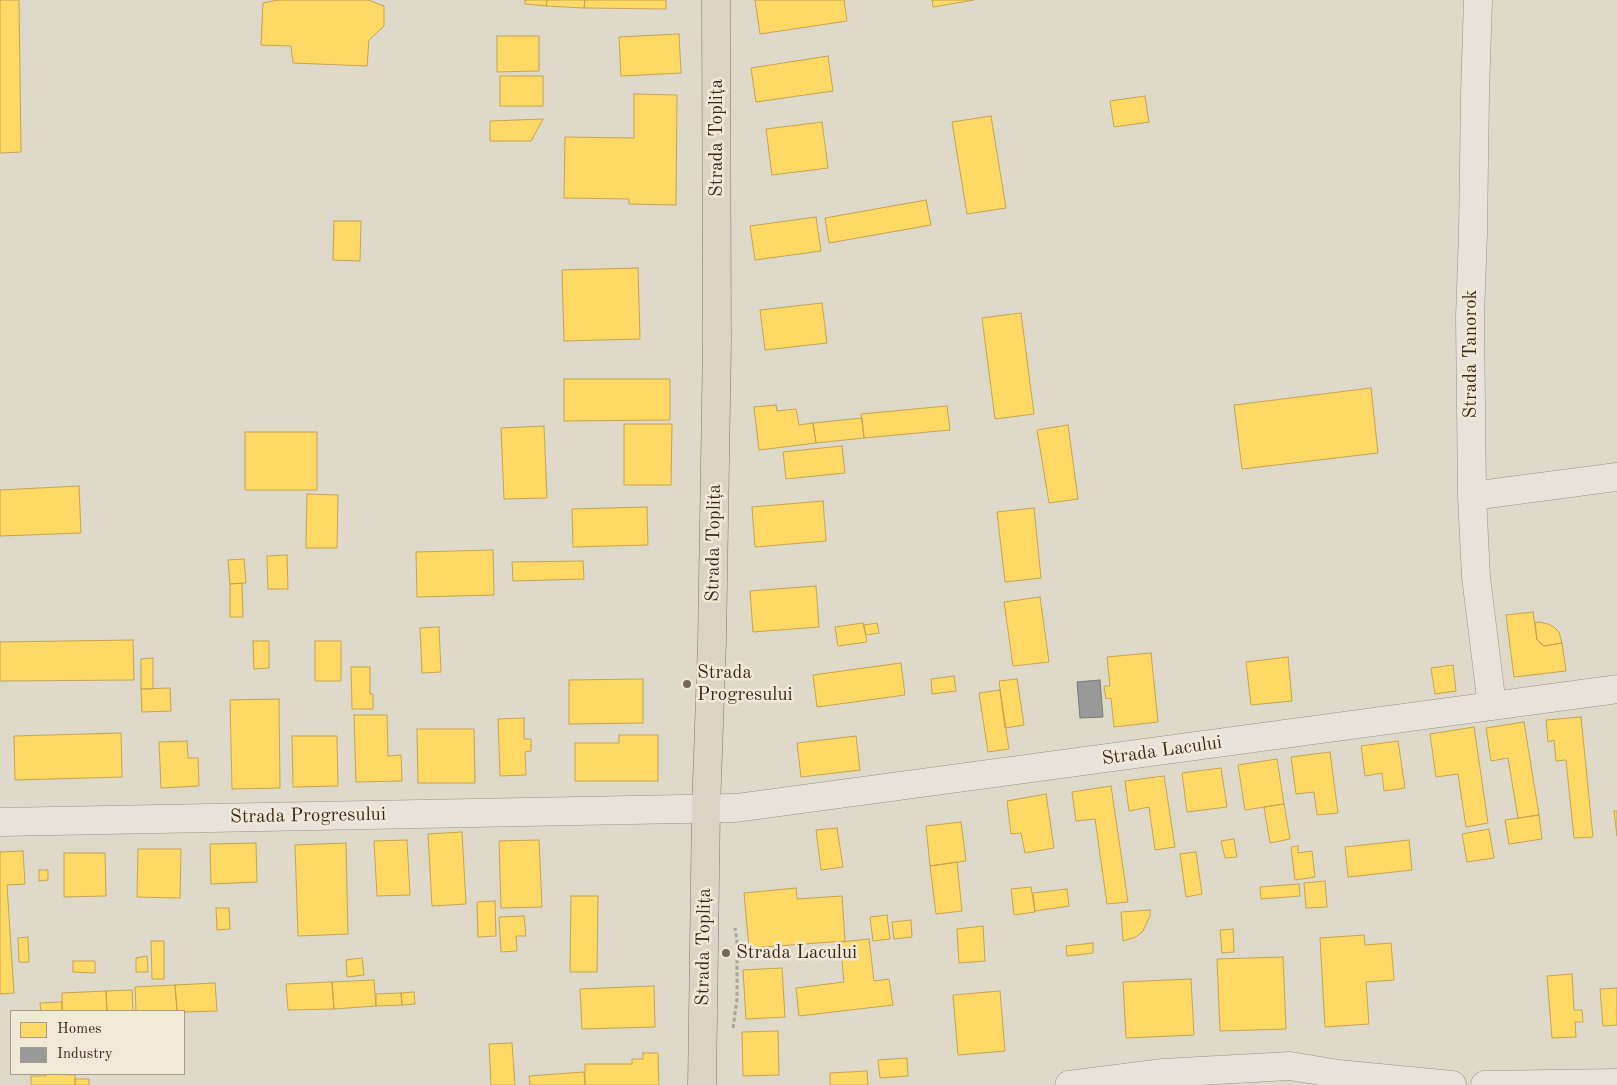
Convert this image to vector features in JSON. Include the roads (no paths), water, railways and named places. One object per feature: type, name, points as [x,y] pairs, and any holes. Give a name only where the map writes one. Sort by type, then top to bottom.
[{"type":"main road","name":"Strada Toplița","points":[[702,1085],[706,809],[712,642],[717,343],[716,0]]},
{"type":"street","name":"Strada Tanorok","points":[[1478,0],[1470,317],[1472,496],[1476,577],[1492,706]]},
{"type":"street","points":[[1472,496],[1617,477]]},
{"type":"street","name":"Strada Lacului","points":[[706,809],[746,806],[1617,689]]},
{"type":"street","name":"Strada Progresului","points":[[0,822],[706,809]]},
{"type":"street","points":[[1069,1085],[1163,1073],[1290,1066],[1338,1074],[1452,1085]]},
{"type":"street","points":[[1485,1085],[1617,1083]]},
{"type":"place","name":"Strada Progresului","points":[[687,684]]},
{"type":"place","name":"Strada Lacului","points":[[726,953]]}]
